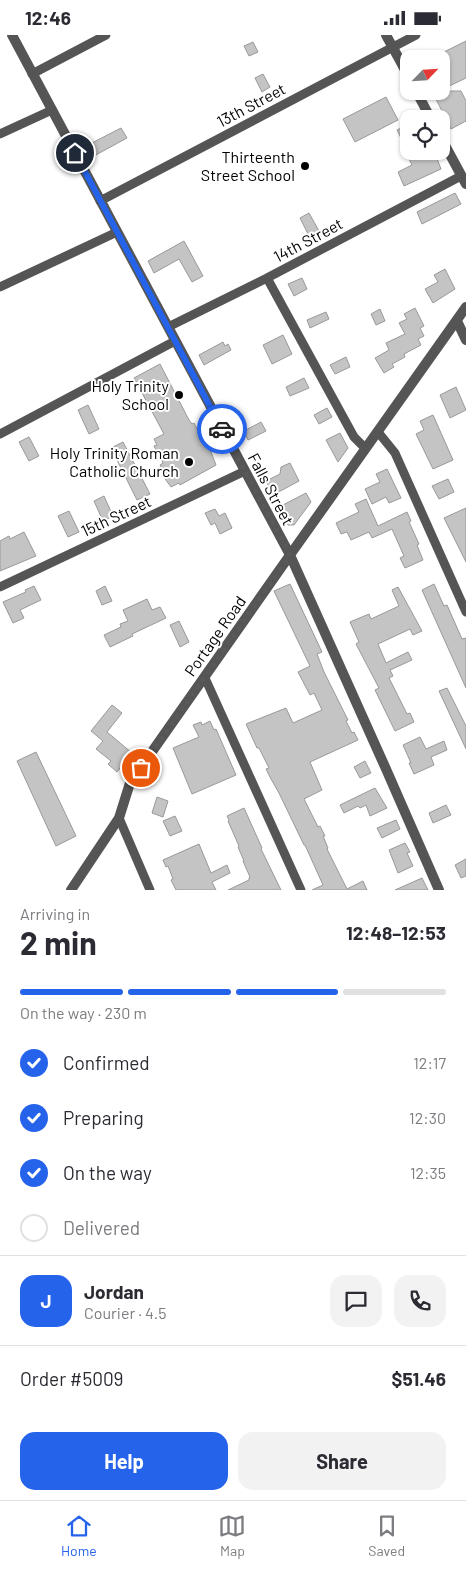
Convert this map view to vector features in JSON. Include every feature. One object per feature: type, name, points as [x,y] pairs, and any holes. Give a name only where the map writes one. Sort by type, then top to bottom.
[{"type":"street","name":"Falls Street","points":[[12,35],[290,555],[439,890]]},
{"type":"street","points":[[32,74],[106,35]]},
{"type":"street","points":[[386,35],[400,61]]},
{"type":"street","name":"13th Street","points":[[100,201],[416,35]]},
{"type":"street","points":[[0,134],[52,110]]},
{"type":"street","points":[[450,154],[464,180]]},
{"type":"street","name":"14th Street","points":[[168,327],[464,180]]},
{"type":"street","points":[[0,287],[117,232]]},
{"type":"street","points":[[267,278],[354,437],[365,448]]},
{"type":"street","name":"Portage Road","points":[[71,890],[118,818],[130,783],[466,307]]},
{"type":"street","points":[[457,321],[466,339]]},
{"type":"street","points":[[0,434],[175,341]]},
{"type":"street","points":[[378,432],[395,453],[466,612]]},
{"type":"street","name":"15th Street","points":[[0,587],[245,471]]},
{"type":"street","points":[[205,677],[301,890]]},
{"type":"street","points":[[118,818],[150,890]]},
{"type":"building","points":[[466,41],[466,78],[450,86],[450,50],[448,50]]},
{"type":"building","points":[[253,42],[258,52],[249,56],[244,46]]},
{"type":"building","points":[[263,74],[270,87],[262,92],[255,78]]},
{"type":"building","points":[[450,91],[461,91],[466,101],[466,121],[451,129],[450,110],[442,110],[436,100],[450,100]]},
{"type":"building","points":[[386,97],[398,120],[355,142],[343,119]]},
{"type":"building","points":[[121,128],[127,138],[92,157],[86,146]]},
{"type":"building","points":[[410,160],[438,160],[441,169],[404,186],[398,172],[412,165]]},
{"type":"building","points":[[455,193],[461,204],[422,224],[417,212]]},
{"type":"building","points":[[309,213],[319,231],[309,236],[300,218]]},
{"type":"building","points":[[184,241],[203,276],[192,282],[179,259],[154,273],[148,261]]},
{"type":"building","points":[[445,269],[455,289],[433,303],[425,289],[438,282],[434,275]]},
{"type":"building","points":[[302,278],[307,289],[294,296],[288,284]]},
{"type":"building","points":[[415,308],[424,326],[420,328],[424,336],[418,339],[421,345],[404,354],[405,357],[392,364],[394,367],[384,373],[375,358],[389,350],[386,343],[405,334],[399,323],[407,319],[404,314]]},
{"type":"building","points":[[380,309],[385,321],[376,325],[371,314]]},
{"type":"building","points":[[326,312],[329,319],[310,328],[307,320]]},
{"type":"building","points":[[283,335],[292,354],[272,364],[263,345]]},
{"type":"building","points":[[223,342],[225,346],[228,344],[231,350],[204,365],[199,355]]},
{"type":"building","points":[[346,357],[350,367],[335,374],[330,365]]},
{"type":"building","points":[[160,364],[189,420],[192,424],[194,423],[207,448],[209,447],[216,465],[180,485],[179,483],[171,487],[163,476],[160,465],[163,463],[154,446],[157,445],[154,439],[164,434],[134,378]]},
{"type":"building","points":[[304,378],[309,388],[290,396],[286,387]]},
{"type":"building","points":[[456,387],[466,410],[450,418],[440,395]]},
{"type":"building","points":[[88,405],[99,429],[89,434],[78,410]]},
{"type":"building","points":[[327,408],[332,417],[319,424],[314,415]]},
{"type":"building","points":[[433,415],[453,460],[433,469],[416,434],[424,430],[420,421]]},
{"type":"building","points":[[261,422],[266,431],[248,440],[244,431]]},
{"type":"building","points":[[340,433],[348,448],[338,462],[326,440]]},
{"type":"building","points":[[29,437],[39,456],[29,461],[19,442]]},
{"type":"building","points":[[123,442],[150,494],[137,500],[111,448]]},
{"type":"building","points":[[290,463],[299,481],[273,495],[266,481],[280,474],[281,467]]},
{"type":"building","points":[[387,469],[401,498],[389,503],[386,497],[372,504],[365,489],[380,482],[376,474]]},
{"type":"building","points":[[448,479],[454,492],[439,499],[432,486]]},
{"type":"building","points":[[306,493],[311,502],[294,525],[288,525],[279,507]]},
{"type":"building","points":[[104,496],[113,516],[103,521],[94,501]]},
{"type":"building","points":[[366,499],[378,526],[407,512],[423,560],[405,568],[400,558],[404,556],[392,529],[372,538],[369,532],[351,540],[347,532],[341,534],[336,523],[359,512],[355,504]]},
{"type":"building","points":[[466,508],[466,562],[444,518]]},
{"type":"building","points":[[215,509],[219,516],[225,513],[232,528],[220,534],[215,523],[211,525],[205,513]]},
{"type":"building","points":[[69,511],[79,532],[68,537],[58,516]]},
{"type":"building","points":[[24,532],[36,556],[0,571],[0,541],[9,536],[10,539]]},
{"type":"building","points":[[290,584],[322,652],[317,654],[324,672],[348,720],[346,721],[352,733],[354,732],[358,740],[310,762],[322,790],[304,799],[318,827],[320,826],[325,836],[323,836],[327,849],[347,889],[363,881],[367,890],[312,890],[323,885],[266,769],[269,768],[246,724],[286,708],[293,723],[322,710],[314,693],[310,695],[298,672],[310,666],[274,591]]},
{"type":"building","points":[[434,584],[444,606],[447,605],[462,639],[466,638],[466,688],[422,590]]},
{"type":"building","points":[[34,586],[41,600],[20,610],[24,618],[13,623],[3,602],[26,592],[25,590]]},
{"type":"building","points":[[105,586],[112,601],[102,605],[96,591]]},
{"type":"building","points":[[398,587],[422,631],[413,635],[410,629],[378,644],[386,663],[408,652],[412,660],[390,670],[393,676],[389,678],[407,714],[410,713],[414,722],[395,731],[375,690],[379,688],[356,644],[359,642],[350,622],[369,614],[371,619],[399,606],[392,590]]},
{"type":"building","points":[[147,599],[152,610],[160,607],[166,618],[110,647],[104,635],[121,627],[120,624],[128,621],[123,610]]},
{"type":"building","points":[[179,621],[189,642],[180,647],[170,625]]},
{"type":"building","points":[[447,688],[466,726],[466,749],[439,691]]},
{"type":"building","points":[[112,705],[122,713],[107,732],[132,753],[117,772],[108,764],[111,761],[96,749],[103,741],[91,731]]},
{"type":"building","points":[[210,721],[214,730],[216,729],[236,775],[192,794],[173,748],[199,737],[193,725],[201,722],[202,725]]},
{"type":"building","points":[[420,737],[426,749],[444,741],[447,750],[431,757],[434,765],[414,774],[403,745]]},
{"type":"building","points":[[36,752],[76,836],[56,846],[17,761]]},
{"type":"building","points":[[365,761],[371,773],[360,778],[354,767]]},
{"type":"building","points":[[375,788],[387,808],[370,816],[366,805],[360,808],[358,806],[344,813],[340,805]]},
{"type":"building","points":[[157,797],[168,801],[163,817],[152,813]]},
{"type":"building","points":[[446,805],[451,815],[433,823],[429,813]]},
{"type":"building","points":[[244,808],[281,890],[228,890],[249,880],[250,877],[227,816]]},
{"type":"building","points":[[175,816],[182,831],[170,836],[163,821]]},
{"type":"building","points":[[396,820],[400,829],[382,838],[377,828]]},
{"type":"building","points":[[405,843],[410,852],[407,853],[413,866],[398,873],[389,850]]},
{"type":"building","points":[[199,844],[211,873],[227,865],[230,873],[212,882],[216,890],[176,890],[171,880],[173,879],[168,866],[166,867],[163,860]]},
{"type":"building","points":[[466,859],[466,876],[461,878],[455,865]]},
{"type":"building","points":[[422,878],[428,890],[395,890]]},
{"type":"way so far","points":[[141,768],[290,555],[222,429]]},
{"type":"place","name":"Thirteenth Street School","points":[[305,166]]},
{"type":"place","name":"Holy Trinity School","points":[[179,395]]},
{"type":"place","name":"Holy Trinity Roman Catholic Church","points":[[189,462]]},
{"type":"route","points":[[75,153],[222,429]]}]
